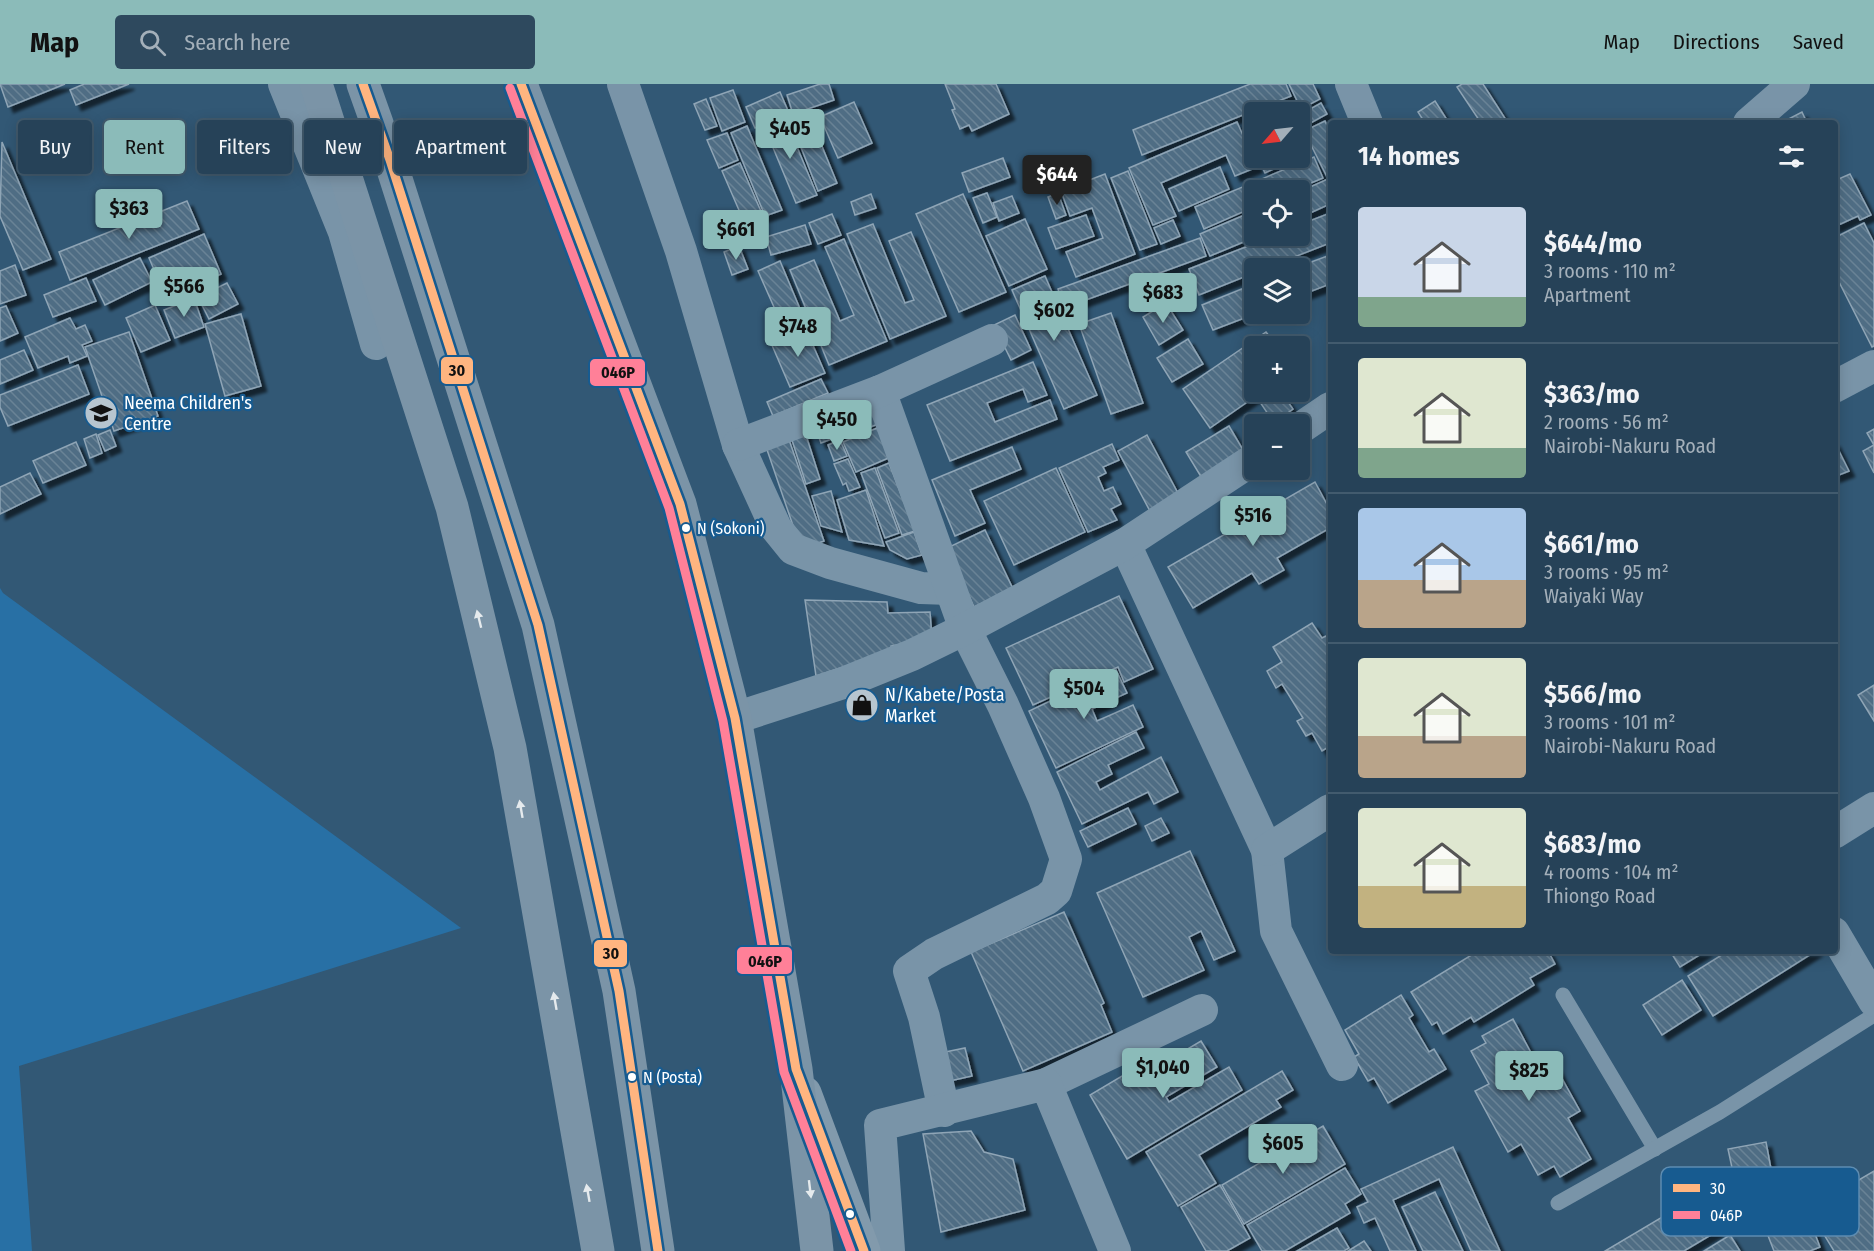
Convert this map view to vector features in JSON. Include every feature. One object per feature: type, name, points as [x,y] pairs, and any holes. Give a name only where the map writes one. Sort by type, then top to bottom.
[{"type":"highway","points":[[316,84],[452,507],[510,748],[598,1251]]},
{"type":"highway","points":[[363,84],[390,160],[538,625],[619,991],[658,1251]]},
{"type":"highway","points":[[521,84],[680,504],[735,718],[796,1069],[817,1251]]},
{"type":"street","points":[[284,84],[344,232],[376,344]]},
{"type":"street","points":[[623,84],[681,251],[738,445],[776,528],[794,549],[830,563],[921,588],[950,589]]},
{"type":"street","points":[[1752,120],[1794,84]]},
{"type":"street","points":[[738,445],[880,391],[992,340]]},
{"type":"street","points":[[1838,385],[1874,366]]},
{"type":"street","points":[[880,391],[965,629],[1003,705],[1040,788],[1066,859],[1056,891],[1047,899],[934,954],[909,971],[924,1017],[944,1111]]},
{"type":"street","points":[[1310,422],[1328,409]]},
{"type":"street","points":[[735,718],[843,683],[912,655],[965,629],[1125,544],[1244,466]]},
{"type":"street","points":[[1125,544],[1267,850],[1276,931],[1342,1065]]},
{"type":"street","points":[[1838,830],[1874,808]]},
{"type":"street","points":[[1267,850],[1328,811]]},
{"type":"street","points":[[1838,940],[1874,1001]]},
{"type":"street","points":[[889,1251],[880,1125],[1046,1084],[1202,1010]]},
{"type":"street","points":[[796,1069],[864,1251]]},
{"type":"street","points":[[1046,1084],[1115,1251]]},
{"type":"lane","points":[[1563,995],[1655,1149]]},
{"type":"lane","points":[[1558,1203],[1720,1112],[1874,1015]]},
{"type":"shaded area","points":[[0,588],[3,593],[461,928],[19,1066],[32,1251],[0,1251]]},
{"type":"building","points":[[0,84],[65,84],[8,107]]},
{"type":"building","points":[[84,84],[129,84],[76,105],[70,90]]},
{"type":"building","points":[[820,84],[829,84],[834,100],[793,114],[787,95]]},
{"type":"building","points":[[945,84],[996,84],[1009,114],[972,131],[969,125],[960,129]]},
{"type":"building","points":[[1250,84],[1286,84],[1291,96],[1276,102],[1244,102],[1244,115],[1142,155],[1133,130]]},
{"type":"building","points":[[1289,84],[1313,84],[1320,99],[1310,104],[1310,102],[1298,102]]},
{"type":"building","points":[[1462,84],[1483,84],[1506,120],[1479,120],[1457,87]]},
{"type":"building","points":[[733,90],[745,122],[722,131],[710,98]]},
{"type":"building","points":[[780,92],[789,113],[755,128],[746,107]]},
{"type":"building","points":[[706,99],[717,126],[705,130],[694,104]]},
{"type":"building","points":[[1435,101],[1447,120],[1423,120],[1418,112]]},
{"type":"building","points":[[854,102],[872,143],[838,158],[820,117]]},
{"type":"building","points":[[1321,103],[1327,114],[1310,123],[1310,109]]},
{"type":"building","points":[[808,112],[837,183],[818,191],[790,119]]},
{"type":"building","points":[[1802,112],[1806,120],[1787,120]]},
{"type":"building","points":[[785,118],[817,195],[796,203],[764,126]]},
{"type":"building","points":[[1325,121],[1328,128],[1328,179],[1310,143],[1310,128]]},
{"type":"building","points":[[1237,122],[1244,138],[1244,168],[1255,168],[1235,176],[1226,155],[1161,183],[1176,216],[1153,225],[1129,168]]},
{"type":"building","points":[[747,126],[782,210],[765,216],[731,133]]},
{"type":"building","points":[[727,133],[738,160],[719,168],[707,140]]},
{"type":"building","points":[[2,142],[51,259],[23,270],[0,216]]},
{"type":"building","points":[[1314,157],[1323,178],[1310,183],[1310,180],[1259,180],[1288,168],[1310,168],[1310,159]]},
{"type":"building","points":[[1003,158],[1010,177],[969,192],[962,173]]},
{"type":"building","points":[[740,163],[763,216],[745,224],[722,171]]},
{"type":"building","points":[[1220,167],[1229,189],[1179,211],[1169,189]]},
{"type":"building","points":[[1263,168],[1276,168],[1265,173]]},
{"type":"building","points":[[1128,171],[1157,244],[1140,250],[1111,178]]},
{"type":"building","points":[[1105,174],[1135,254],[1076,277],[1066,252],[1103,238],[1092,208],[1070,216],[1061,191]]},
{"type":"building","points":[[1850,174],[1871,215],[1860,220],[1858,216],[1838,225],[1838,179]]},
{"type":"building","points":[[1328,179],[1328,205],[1310,213],[1310,187]]},
{"type":"building","points":[[1244,186],[1244,211],[1204,229],[1195,207]]},
{"type":"building","points":[[987,193],[997,217],[983,223],[973,198]]},
{"type":"building","points":[[1058,193],[1066,215],[1056,219],[1048,197]]},
{"type":"building","points":[[871,194],[876,208],[855,215],[851,202]]},
{"type":"building","points":[[963,194],[1006,292],[959,312],[916,214]]},
{"type":"building","points":[[1012,196],[1019,213],[999,221],[993,203]]},
{"type":"building","points":[[187,201],[199,229],[70,280],[59,252]]},
{"type":"building","points":[[832,214],[841,235],[818,244],[809,223]]},
{"type":"building","points":[[1328,214],[1328,244],[1292,258],[1244,258],[1244,277],[1199,295],[1189,269],[1248,246],[1310,246],[1310,221]]},
{"type":"building","points":[[1086,215],[1094,236],[1056,249],[1048,228]]},
{"type":"building","points":[[1244,215],[1244,242],[1210,256],[1200,234]]},
{"type":"building","points":[[1025,219],[1047,269],[1009,286],[986,236]]},
{"type":"building","points":[[1173,220],[1180,236],[1161,244],[1154,228]]},
{"type":"building","points":[[1864,223],[1874,243],[1874,346],[1872,347],[1838,280],[1838,236]]},
{"type":"building","points":[[873,224],[905,303],[914,300],[889,241],[911,232],[946,316],[890,339],[847,234]]},
{"type":"building","points":[[805,225],[811,244],[771,255],[766,237]]},
{"type":"building","points":[[204,234],[221,274],[166,298],[149,258]]},
{"type":"building","points":[[1200,238],[1206,256],[1064,308],[1058,289]]},
{"type":"building","points":[[844,239],[887,341],[829,365],[790,270],[814,260],[840,321],[854,315],[825,247]]},
{"type":"building","points":[[739,246],[748,269],[732,275],[724,252]]},
{"type":"building","points":[[1328,256],[1328,285],[1310,292],[1310,262]]},
{"type":"building","points":[[140,258],[152,282],[105,305],[93,280]]},
{"type":"building","points":[[780,261],[806,323],[785,332],[758,271]]},
{"type":"building","points":[[15,265],[26,295],[0,304],[0,271]]},
{"type":"building","points":[[1045,276],[1097,395],[1064,409],[1012,290]]},
{"type":"building","points":[[86,278],[96,301],[53,317],[44,295]]},
{"type":"building","points":[[1179,278],[1184,289],[1169,296],[1164,285]]},
{"type":"building","points":[[227,283],[238,304],[209,319],[198,297]]},
{"type":"building","points":[[1158,285],[1165,298],[1143,309],[1137,297]]},
{"type":"building","points":[[1244,288],[1244,318],[1213,330],[1202,305]]},
{"type":"building","points":[[194,298],[204,327],[175,338],[164,310]]},
{"type":"building","points":[[1166,303],[1183,330],[1159,345],[1143,317]]},
{"type":"building","points":[[155,305],[170,340],[141,352],[126,318]]},
{"type":"building","points":[[6,306],[18,333],[0,341],[0,308]]},
{"type":"building","points":[[1111,313],[1143,403],[1111,414],[1079,324]]},
{"type":"building","points":[[241,314],[261,386],[225,396],[205,324]]},
{"type":"building","points":[[1015,315],[1031,350],[1011,360],[994,325]]},
{"type":"building","points":[[70,318],[76,329],[85,325],[92,341],[82,345],[87,356],[70,363],[68,356],[38,368],[25,337]]},
{"type":"building","points":[[806,329],[825,373],[790,387],[771,343]]},
{"type":"building","points":[[129,332],[158,416],[114,431],[85,347]]},
{"type":"building","points":[[1188,339],[1203,364],[1172,382],[1157,358]]},
{"type":"building","points":[[1244,347],[1244,402],[1247,402],[1210,428],[1183,389]]},
{"type":"building","points":[[24,350],[33,370],[0,384],[0,360]]},
{"type":"building","points":[[1033,362],[1047,395],[1028,402],[1023,389],[987,403],[995,422],[1050,400],[1057,419],[950,461],[927,405]]},
{"type":"building","points":[[78,365],[89,394],[8,426],[0,407],[0,395]]},
{"type":"building","points":[[821,379],[828,393],[773,416],[767,402]]},
{"type":"building","points":[[1260,402],[1288,402],[1293,409],[1286,414],[1268,414]]},
{"type":"building","points":[[883,405],[888,420],[848,436],[842,421]]},
{"type":"building","points":[[836,420],[842,435],[821,443],[815,427]]},
{"type":"building","points":[[887,424],[900,453],[856,472],[843,442]]},
{"type":"building","points":[[1229,426],[1244,452],[1244,456],[1203,480],[1186,452]]},
{"type":"building","points":[[1874,429],[1874,445],[1867,433]]},
{"type":"building","points":[[110,430],[116,446],[105,451],[98,435]]},
{"type":"building","points":[[786,431],[824,541],[801,549],[763,438]]},
{"type":"building","points":[[805,432],[820,479],[806,484],[791,437]]},
{"type":"building","points":[[96,434],[102,453],[90,458],[84,439]]},
{"type":"building","points":[[1147,435],[1180,497],[1151,513],[1118,451]]},
{"type":"building","points":[[840,440],[847,456],[834,461],[828,445]]},
{"type":"building","points":[[76,442],[86,465],[43,483],[33,461]]},
{"type":"building","points":[[1112,444],[1119,460],[1103,467],[1106,473],[1098,477],[1104,491],[1113,487],[1121,504],[1111,509],[1117,520],[1088,532],[1059,468]]},
{"type":"building","points":[[1874,445],[1874,473],[1863,451]]},
{"type":"building","points":[[1012,447],[1021,469],[970,490],[985,523],[955,536],[932,480]]},
{"type":"building","points":[[1838,449],[1849,471],[1838,475]]},
{"type":"building","points":[[848,459],[860,487],[849,491],[846,483],[843,485],[834,464]]},
{"type":"building","points":[[889,463],[915,531],[902,535],[877,468]]},
{"type":"building","points":[[875,468],[899,533],[885,538],[861,473]]},
{"type":"building","points":[[1056,468],[1085,532],[1014,565],[984,501]]},
{"type":"building","points":[[30,473],[41,494],[0,514],[0,487]]},
{"type":"building","points":[[1315,482],[1328,506],[1328,529],[1277,558],[1284,570],[1259,584],[1252,573],[1193,608],[1168,567]]},
{"type":"building","points":[[866,490],[884,546],[849,540],[837,500]]},
{"type":"building","points":[[831,491],[842,532],[821,526],[812,496]]},
{"type":"building","points":[[985,530],[1013,589],[974,607],[947,548]]},
{"type":"building","points":[[914,532],[922,555],[907,559],[890,550],[886,542]]},
{"type":"building","points":[[1119,596],[1153,669],[1124,682],[1118,667],[1033,705],[1006,648]]},
{"type":"building","points":[[805,600],[887,602],[888,613],[930,612],[932,638],[891,646],[892,651],[816,676]]},
{"type":"building","points":[[1312,623],[1322,638],[1326,636],[1328,640],[1328,747],[1322,751],[1312,733],[1306,736],[1297,721],[1303,718],[1282,684],[1276,688],[1267,671],[1282,662],[1273,647]]},
{"type":"building","points":[[1116,670],[1127,693],[1092,709],[1097,721],[1133,705],[1143,727],[1056,768],[1029,711]]},
{"type":"building","points":[[1874,685],[1874,721],[1858,695]]},
{"type":"building","points":[[1136,732],[1144,748],[1108,765],[1112,774],[1096,782],[1100,790],[1161,757],[1178,792],[1154,804],[1148,792],[1082,824],[1057,772]]},
{"type":"building","points":[[1128,808],[1136,824],[1088,847],[1080,831]]},
{"type":"building","points":[[1161,818],[1169,833],[1152,841],[1145,826]]},
{"type":"building","points":[[1190,851],[1235,951],[1214,960],[1201,931],[1189,937],[1204,970],[1143,997],[1097,893]]},
{"type":"building","points":[[1064,912],[1104,1003],[1101,1005],[1112,1032],[1023,1071],[971,952]]},
{"type":"building","points":[[1473,954],[1550,954],[1555,964],[1530,978],[1534,985],[1474,1022],[1471,1017],[1443,1034],[1437,1022],[1432,1025],[1411,992]]},
{"type":"building","points":[[1672,954],[1701,954],[1680,967]]},
{"type":"building","points":[[1723,954],[1811,954],[1713,1016],[1688,976]]},
{"type":"building","points":[[1682,980],[1701,1010],[1662,1035],[1643,1005]]},
{"type":"building","points":[[1401,995],[1413,1015],[1409,1018],[1429,1052],[1434,1049],[1446,1069],[1388,1103],[1374,1078],[1368,1081],[1354,1057],[1359,1054],[1345,1030]]},
{"type":"building","points":[[1513,1019],[1536,1062],[1549,1055],[1580,1111],[1568,1118],[1591,1159],[1560,1177],[1554,1166],[1538,1175],[1521,1144],[1508,1152],[1475,1091],[1489,1084],[1471,1051],[1486,1043],[1482,1036]]},
{"type":"building","points":[[1201,1041],[1217,1067],[1166,1097],[1169,1102],[1229,1067],[1242,1090],[1127,1159],[1090,1095],[1122,1076],[1127,1085]]},
{"type":"building","points":[[965,1048],[972,1076],[945,1082],[940,1053]]},
{"type":"building","points":[[1282,1071],[1293,1090],[1276,1100],[1281,1107],[1199,1155],[1216,1183],[1178,1206],[1146,1152]]},
{"type":"building","points":[[1323,1126],[1345,1164],[1244,1224],[1222,1185]]},
{"type":"building","points":[[971,1131],[984,1152],[1013,1159],[1025,1210],[941,1232],[923,1134]]},
{"type":"building","points":[[1766,1142],[1771,1167],[1732,1167],[1728,1149]]},
{"type":"building","points":[[1453,1147],[1500,1251],[1471,1251],[1439,1179],[1393,1200],[1416,1251],[1390,1251],[1375,1218],[1364,1223],[1357,1207],[1368,1202],[1361,1189]]},
{"type":"building","points":[[1345,1168],[1361,1194],[1345,1204],[1350,1213],[1285,1251],[1262,1251],[1247,1225]]},
{"type":"building","points":[[1874,1171],[1874,1251],[1834,1251],[1825,1236],[1859,1236],[1859,1180]]},
{"type":"building","points":[[1220,1185],[1250,1238],[1227,1251],[1206,1251],[1181,1207]]},
{"type":"building","points":[[1435,1192],[1463,1251],[1423,1251],[1402,1207]]},
{"type":"building","points":[[1661,1218],[1661,1236],[1709,1236],[1684,1251],[1605,1251]]},
{"type":"building","points":[[1337,1228],[1349,1248],[1344,1251],[1297,1251]]},
{"type":"building","points":[[1731,1236],[1740,1251],[1704,1251]]},
{"type":"building","points":[[1768,1236],[1816,1236],[1820,1247],[1810,1251],[1774,1251]]},
{"type":"building","points":[[1364,1241],[1371,1251],[1348,1251]]},
{"type":"transit line","name":"30","points":[[363,84],[390,160],[538,625],[619,991],[658,1251]]},
{"type":"transit line","name":"30","points":[[521,84],[680,504],[735,718],[796,1069],[864,1251]]},
{"type":"transit line","name":"046P","points":[[510,88],[669,508],[723,721],[784,1072],[851,1251]]},
{"type":"place","name":"Neema Children's Centre","points":[[101,413]]},
{"type":"place","name":"N (Sokoni)","points":[[686,528]]},
{"type":"place","name":"N/Kabete/Posta Market","points":[[862,705]]},
{"type":"place","name":"N (Posta)","points":[[632,1077]]}]
